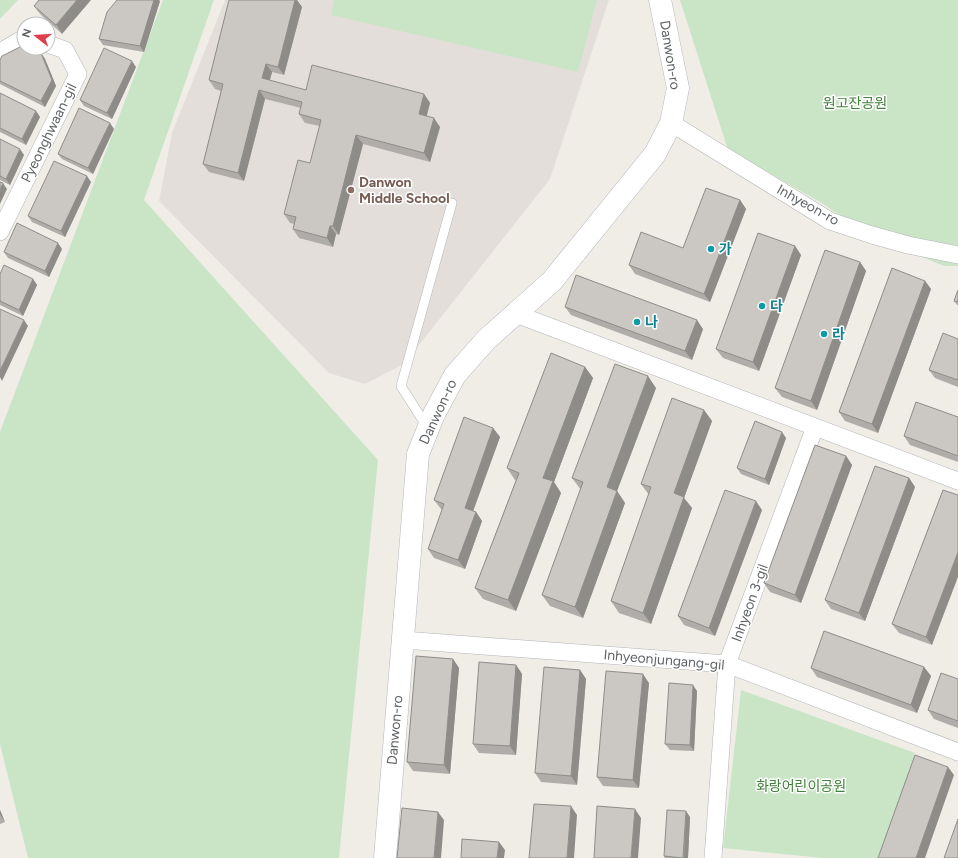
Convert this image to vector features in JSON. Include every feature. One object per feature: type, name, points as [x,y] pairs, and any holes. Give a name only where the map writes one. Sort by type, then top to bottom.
[{"type":"street","name":"Danwon-ro","points":[[385,858],[418,454],[434,414],[455,375],[486,340],[552,281],[655,154],[671,123],[678,88],[660,0]]},
{"type":"street","points":[[0,52],[16,43]]},
{"type":"street","name":"Pyeonghwaan-gil","points":[[0,232],[78,74],[65,50],[56,47]]},
{"type":"street","name":"Inhyeon-ro","points":[[671,123],[830,221],[908,245],[958,255]]},
{"type":"street","points":[[516,314],[958,481]]},
{"type":"street","name":"Inhyeon 3-gil","points":[[713,858],[727,664],[815,427]]},
{"type":"street","name":"Inhyeonjungang-gil","points":[[403,640],[727,664],[958,752]]},
{"type":"lane","points":[[428,429],[401,386],[452,203]]},
{"type":"shaded area","name":"Danwon Middle School","points":[[225,0],[609,0],[550,179],[404,364],[365,384],[329,373],[159,201],[172,133]]},
{"type":"green space","points":[[0,0],[18,0],[0,19]]},
{"type":"green space","points":[[163,0],[214,0],[144,200],[378,460],[339,858],[28,858],[0,744],[0,432]]},
{"type":"green space","points":[[334,0],[597,0],[578,72],[331,15]]},
{"type":"green space","name":"원고잔공원","points":[[680,0],[958,0],[958,266],[944,266],[871,236],[820,202],[728,150]]},
{"type":"green space","name":"화랑어린이공원","points":[[741,690],[915,753],[880,858],[822,858],[723,848]]},
{"type":"building","points":[[39,0],[77,0],[56,25],[56,16],[46,16],[34,6]]},
{"type":"building","points":[[117,0],[154,0],[140,46],[99,39],[107,12]]},
{"type":"building","points":[[229,0],[295,0],[278,67],[266,64],[262,78],[306,90],[312,65],[424,94],[419,114],[434,118],[424,153],[356,135],[333,226],[330,226],[327,238],[293,229],[296,217],[284,214],[298,160],[310,163],[321,120],[299,114],[302,102],[259,90],[238,173],[203,164],[223,84],[209,80]]},
{"type":"building","points":[[104,48],[132,61],[107,113],[80,100]]},
{"type":"building","points":[[16,49],[16,56],[42,56],[52,80],[41,101],[0,81],[0,60],[2,56]]},
{"type":"building","points":[[0,93],[36,111],[22,139],[0,128]]},
{"type":"building","points":[[79,108],[110,123],[88,168],[58,154]]},
{"type":"building","points":[[0,139],[20,149],[6,179],[0,176]]},
{"type":"building","points":[[54,161],[87,176],[61,231],[28,216]]},
{"type":"building","points":[[0,182],[3,183],[0,190]]},
{"type":"building","name":"가","points":[[706,188],[740,200],[704,294],[629,265],[641,232],[683,248]]},
{"type":"building","points":[[17,223],[58,243],[45,271],[4,252]]},
{"type":"building","name":"다","points":[[758,233],[795,246],[753,362],[716,349]]},
{"type":"building","name":"라","points":[[825,250],[860,262],[811,401],[775,388]]},
{"type":"building","points":[[4,265],[33,279],[19,310],[0,301],[0,274]]},
{"type":"building","points":[[892,268],[925,281],[872,424],[839,412]]},
{"type":"building","name":"나","points":[[576,275],[697,320],[685,351],[565,307]]},
{"type":"building","points":[[958,290],[958,302],[954,301]]},
{"type":"building","points":[[0,309],[24,320],[0,371]]},
{"type":"building","points":[[943,333],[958,339],[958,380],[929,370]]},
{"type":"building","points":[[551,353],[585,367],[543,478],[553,481],[508,600],[475,588],[519,473],[507,468]]},
{"type":"building","points":[[615,364],[648,376],[607,487],[617,491],[575,607],[542,595],[583,482],[572,478]]},
{"type":"building","points":[[672,398],[704,410],[674,493],[684,497],[643,613],[611,601],[651,487],[641,484]]},
{"type":"building","points":[[916,402],[958,417],[958,456],[904,436]]},
{"type":"building","points":[[464,417],[493,428],[465,508],[476,512],[458,560],[428,549],[444,504],[434,500]]},
{"type":"building","points":[[755,421],[782,432],[765,479],[737,468]]},
{"type":"building","points":[[815,445],[846,456],[795,595],[764,583]]},
{"type":"building","points":[[875,466],[909,478],[859,613],[825,600]]},
{"type":"building","points":[[725,490],[756,501],[709,628],[678,616]]},
{"type":"building","points":[[943,490],[958,495],[958,552],[926,637],[892,624]]},
{"type":"building","points":[[824,631],[924,667],[911,705],[811,668]]},
{"type":"building","points":[[416,656],[453,659],[444,765],[407,762]]},
{"type":"building","points":[[479,662],[516,665],[510,746],[473,744]]},
{"type":"building","points":[[544,667],[580,670],[571,776],[535,773]]},
{"type":"building","points":[[606,671],[643,674],[633,780],[597,777]]},
{"type":"building","points":[[941,673],[958,679],[958,721],[928,710]]},
{"type":"building","points":[[669,683],[693,685],[690,745],[665,744]]},
{"type":"building","points":[[915,755],[948,767],[916,858],[878,858]]},
{"type":"building","points":[[534,804],[571,806],[567,858],[529,858]]},
{"type":"building","points":[[597,806],[635,809],[631,858],[594,858]]},
{"type":"building","points":[[402,808],[438,812],[434,858],[397,858]]},
{"type":"building","points":[[667,810],[686,811],[683,858],[664,856]]},
{"type":"building","points":[[958,819],[958,858],[944,858]]},
{"type":"building","points":[[462,839],[499,842],[497,858],[461,858]]},
{"type":"place","name":"Danwon Middle School","points":[[351,190]]},
{"type":"place","name":"가","points":[[711,249]]},
{"type":"place","name":"다","points":[[762,306]]},
{"type":"place","name":"나","points":[[637,322]]},
{"type":"place","name":"라","points":[[824,334]]}]
